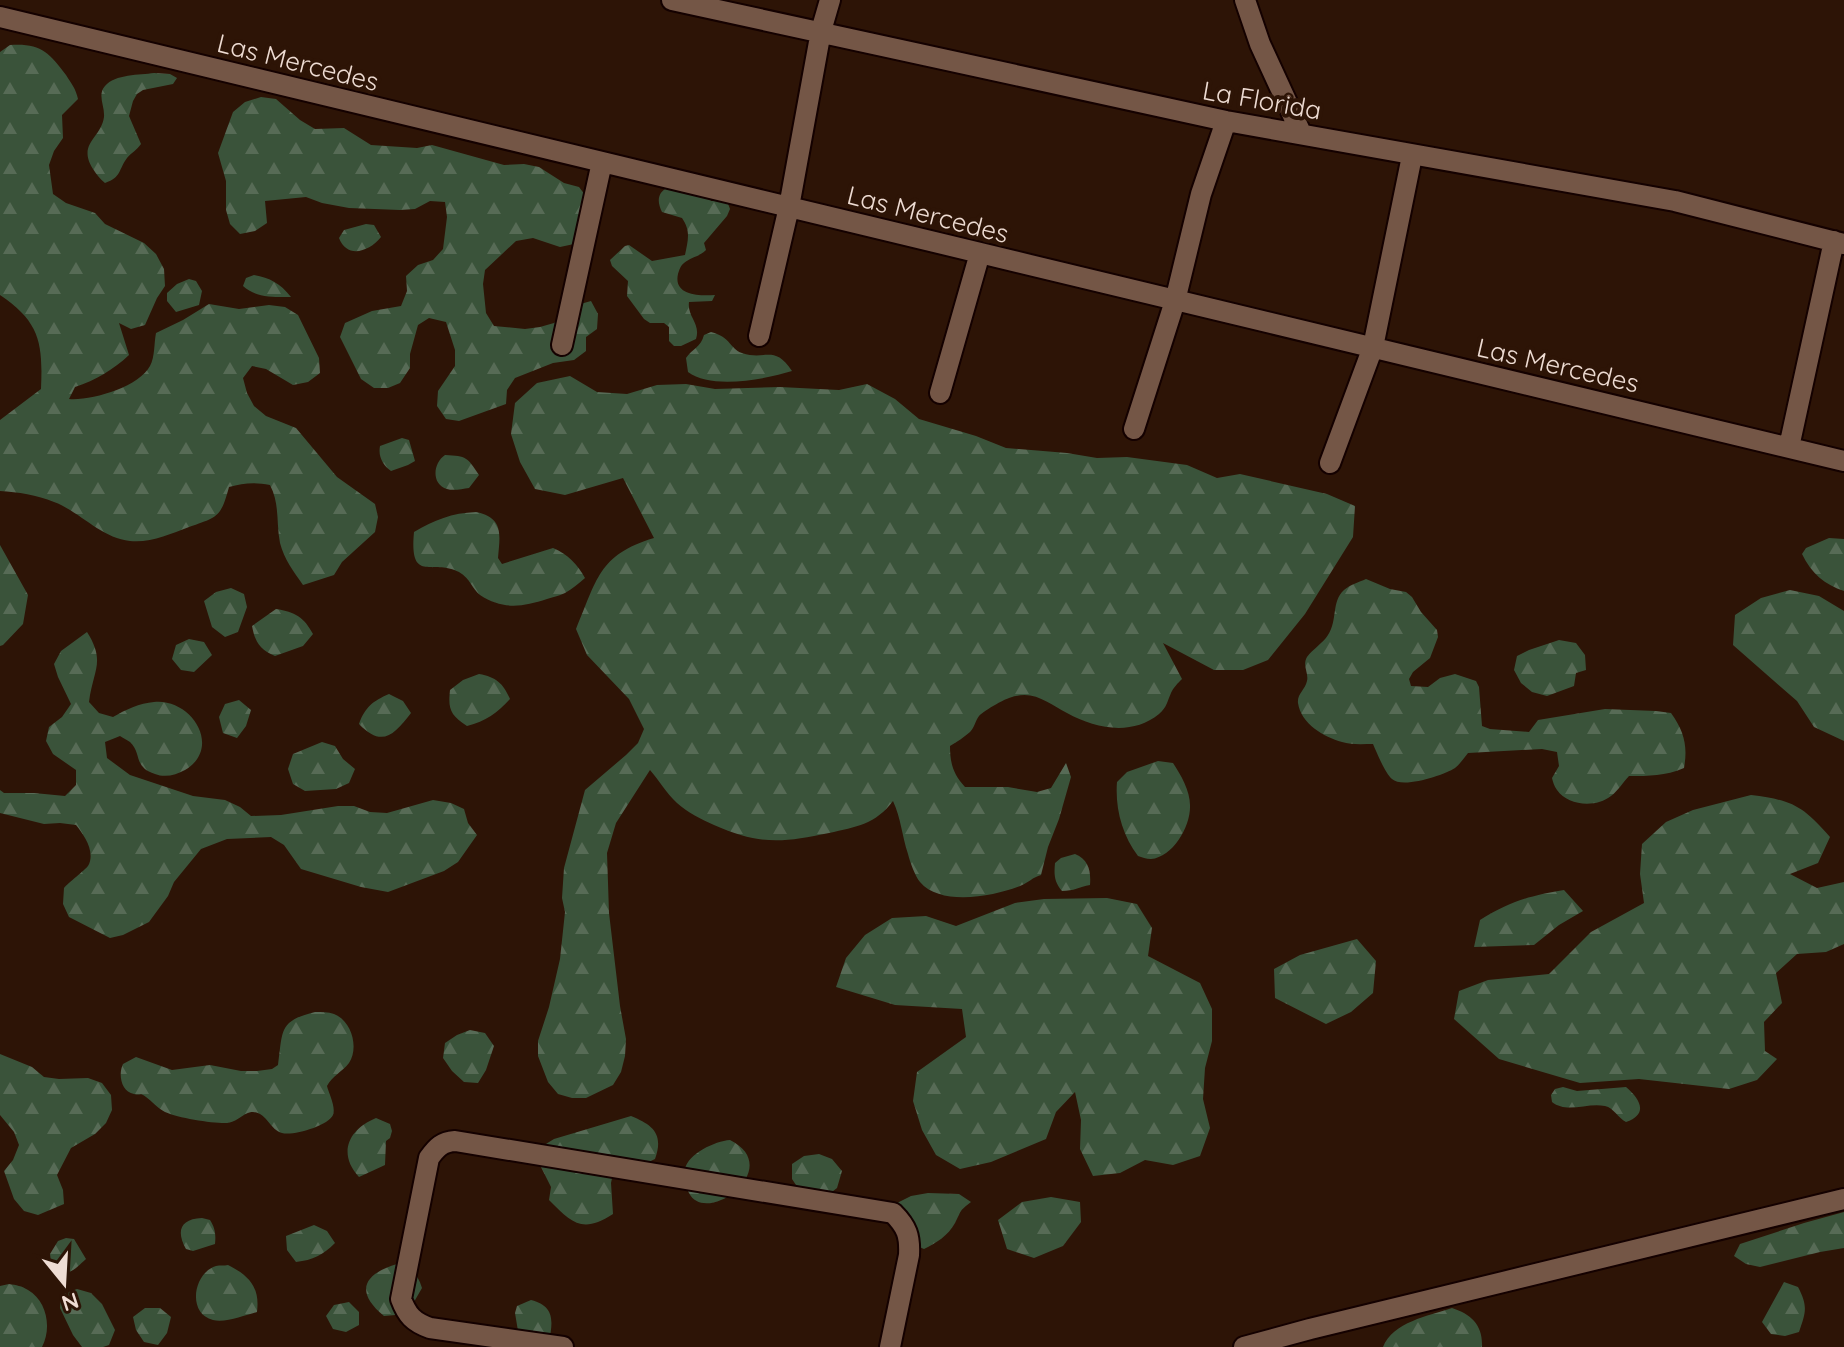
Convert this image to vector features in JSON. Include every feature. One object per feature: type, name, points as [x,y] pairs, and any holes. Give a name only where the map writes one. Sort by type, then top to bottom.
[{"type":"street","name":"La Florida","points":[[672,0],[1226,121],[1675,201],[1839,242]]},
{"type":"street","points":[[759,336],[789,207],[821,31],[830,0]]},
{"type":"street","points":[[1245,0],[1260,44],[1301,133]]},
{"type":"street","name":"Las Mercedes","points":[[0,17],[1844,461]]},
{"type":"street","points":[[1134,429],[1175,301],[1201,194],[1226,121]]},
{"type":"street","points":[[1330,463],[1373,347],[1412,156]]},
{"type":"street","points":[[562,345],[602,162]]},
{"type":"street","points":[[1789,447],[1839,242]]},
{"type":"street","points":[[940,393],[980,253]]},
{"type":"street","points":[[563,1347],[430,1328],[415,1323],[406,1312],[401,1299],[429,1158],[436,1147],[444,1142],[455,1141],[893,1213],[904,1223],[909,1255],[890,1347]]},
{"type":"street","points":[[1244,1347],[1844,1199]]},
{"type":"green space","points":[[10,45],[29,46],[49,55],[66,75],[77,95],[78,99],[62,115],[63,138],[49,165],[53,194],[66,203],[95,213],[105,224],[144,243],[156,254],[164,269],[165,286],[145,325],[131,329],[119,323],[129,355],[104,374],[75,387],[69,399],[101,395],[136,380],[152,362],[156,333],[209,304],[239,309],[269,305],[285,307],[298,315],[319,358],[320,373],[308,382],[293,385],[266,369],[252,366],[243,378],[254,406],[266,416],[296,428],[337,477],[375,504],[378,517],[375,532],[342,562],[334,575],[303,585],[282,549],[270,485],[249,483],[229,487],[220,510],[212,518],[145,541],[130,541],[109,535],[48,500],[0,491],[0,420],[41,389],[41,359],[36,335],[24,315],[0,295],[0,52]]},
{"type":"green space","points":[[170,74],[177,78],[173,84],[137,94],[129,116],[141,144],[127,158],[117,176],[105,183],[93,169],[88,153],[104,117],[103,89],[109,82],[121,77]]},
{"type":"green space","points":[[261,97],[276,99],[315,129],[344,128],[371,145],[417,148],[432,145],[504,165],[539,167],[564,183],[579,187],[598,212],[574,244],[560,247],[533,238],[516,241],[485,270],[483,284],[486,313],[494,326],[540,327],[554,323],[577,305],[591,301],[598,314],[597,329],[586,337],[586,351],[574,360],[553,363],[515,378],[507,390],[506,404],[459,421],[446,419],[437,406],[438,391],[455,366],[455,350],[446,322],[429,318],[418,325],[410,354],[410,368],[400,383],[388,388],[374,388],[361,379],[340,337],[345,323],[372,311],[401,306],[407,291],[406,276],[418,265],[433,260],[443,249],[447,217],[445,202],[430,201],[415,209],[400,210],[349,208],[306,197],[265,201],[267,223],[255,231],[240,234],[230,224],[226,210],[226,181],[218,153],[233,112],[245,102]]},
{"type":"green space","points":[[668,187],[708,193],[711,201],[727,201],[730,209],[704,243],[706,250],[689,259],[679,271],[678,281],[684,291],[695,295],[715,295],[712,301],[689,302],[696,339],[681,346],[674,346],[669,341],[669,327],[664,323],[650,323],[644,319],[627,296],[628,281],[610,260],[629,245],[652,261],[685,255],[688,236],[685,223],[682,218],[662,212],[659,205],[660,195]]},
{"type":"green space","points":[[374,225],[381,237],[365,249],[347,249],[339,238],[344,230]]},
{"type":"green space","points":[[254,275],[274,282],[291,297],[266,296],[248,290],[243,286],[246,278]]},
{"type":"green space","points":[[189,279],[196,281],[202,291],[199,305],[176,312],[167,301],[167,293]]},
{"type":"green space","points":[[711,332],[723,337],[742,353],[780,358],[792,371],[725,382],[698,377],[688,372],[686,358],[704,335]]},
{"type":"green space","points":[[570,376],[597,392],[627,394],[657,385],[686,384],[715,389],[780,387],[839,390],[867,384],[895,399],[919,419],[1006,448],[1187,465],[1217,478],[1240,474],[1327,494],[1355,506],[1353,537],[1305,614],[1268,660],[1243,670],[1214,670],[1163,643],[1182,679],[1173,689],[1164,709],[1148,721],[1126,728],[1102,726],[1078,719],[1030,695],[1002,701],[979,716],[970,732],[950,746],[953,768],[965,787],[1008,787],[1037,792],[1051,788],[1066,763],[1071,777],[1041,875],[1009,890],[983,896],[954,897],[929,890],[913,869],[893,801],[880,815],[857,826],[798,839],[758,839],[709,823],[690,813],[673,799],[650,770],[616,823],[607,853],[609,913],[626,1039],[625,1056],[621,1072],[613,1085],[586,1098],[572,1098],[558,1094],[548,1082],[538,1056],[538,1041],[560,959],[565,912],[562,898],[564,868],[585,790],[638,743],[644,729],[629,699],[587,655],[576,629],[595,583],[610,561],[621,552],[654,538],[623,478],[565,495],[535,489],[520,462],[511,434],[515,403],[537,383]]},
{"type":"green space","points":[[402,438],[409,440],[415,461],[391,471],[382,460],[380,446]]},
{"type":"green space","points":[[445,455],[462,457],[472,464],[479,475],[469,488],[449,490],[438,483],[436,468]]},
{"type":"green space","points":[[476,512],[492,518],[496,523],[498,558],[502,564],[553,548],[572,560],[585,578],[560,595],[513,606],[480,595],[459,572],[419,564],[413,548],[414,532],[444,518]]},
{"type":"green space","points":[[1829,538],[1844,539],[1844,591],[1819,577],[1802,554],[1806,548]]},
{"type":"green space","points":[[0,545],[28,595],[23,624],[0,646]]},
{"type":"green space","points":[[1366,579],[1406,592],[1437,630],[1438,637],[1430,658],[1413,672],[1409,679],[1411,686],[1428,687],[1440,678],[1455,674],[1476,681],[1482,726],[1490,729],[1529,732],[1538,720],[1605,709],[1671,713],[1684,739],[1684,768],[1664,774],[1629,776],[1611,796],[1590,804],[1575,802],[1557,790],[1552,778],[1559,766],[1557,752],[1542,749],[1468,753],[1455,768],[1433,777],[1397,782],[1384,768],[1373,744],[1346,743],[1321,733],[1308,723],[1298,703],[1307,681],[1306,660],[1331,629],[1340,595]]},
{"type":"green space","points":[[231,588],[244,594],[247,607],[238,632],[225,637],[212,627],[204,601],[216,592]]},
{"type":"green space","points":[[1790,590],[1819,596],[1844,611],[1844,741],[1814,727],[1797,701],[1733,645],[1735,615],[1761,598]]},
{"type":"green space","points":[[276,609],[298,616],[313,634],[303,646],[275,656],[259,645],[252,626]]},
{"type":"green space","points":[[87,632],[97,659],[89,702],[99,713],[113,717],[143,704],[168,703],[190,716],[202,737],[196,760],[185,770],[167,776],[144,768],[134,746],[120,736],[105,742],[107,758],[130,775],[193,796],[225,800],[251,816],[281,815],[338,806],[387,813],[433,800],[451,803],[464,809],[468,823],[477,835],[458,862],[444,871],[388,892],[301,869],[284,845],[271,837],[227,839],[201,849],[174,882],[149,922],[123,935],[110,938],[69,917],[63,904],[64,888],[88,866],[91,855],[85,839],[76,825],[44,824],[0,813],[0,790],[4,793],[65,796],[76,785],[76,770],[53,754],[46,741],[49,727],[62,717],[71,704],[54,664],[61,651]]},
{"type":"green space","points":[[189,639],[204,642],[212,655],[194,672],[181,670],[172,659],[176,645]]},
{"type":"green space","points":[[1559,640],[1576,643],[1585,655],[1586,670],[1576,673],[1574,686],[1547,696],[1532,692],[1521,683],[1514,670],[1517,656]]},
{"type":"green space","points":[[479,674],[498,682],[510,699],[491,716],[467,726],[451,711],[450,690],[463,680]]},
{"type":"green space","points":[[389,694],[403,701],[411,713],[387,736],[374,736],[359,724],[370,705]]},
{"type":"green space","points":[[239,700],[251,710],[246,726],[237,738],[223,733],[219,717],[225,704]]},
{"type":"green space","points":[[322,742],[335,746],[343,759],[355,769],[349,783],[336,789],[305,791],[293,784],[288,769],[293,754]]},
{"type":"green space","points":[[1158,761],[1173,763],[1188,794],[1190,813],[1184,831],[1173,847],[1159,857],[1149,859],[1138,856],[1124,830],[1117,802],[1117,782],[1127,772]]},
{"type":"green space","points":[[1751,795],[1796,806],[1830,837],[1818,863],[1790,874],[1817,888],[1844,882],[1844,944],[1826,952],[1797,954],[1776,973],[1782,1003],[1764,1022],[1765,1051],[1777,1059],[1757,1080],[1729,1089],[1639,1079],[1580,1083],[1499,1059],[1454,1019],[1459,991],[1488,980],[1549,974],[1591,932],[1644,903],[1640,874],[1642,844],[1666,822],[1693,810]]},
{"type":"green space","points":[[1075,854],[1088,866],[1090,885],[1062,891],[1055,878],[1055,863]]},
{"type":"green space","points":[[1564,890],[1583,911],[1534,945],[1474,947],[1480,920],[1520,900]]},
{"type":"green space","points":[[1107,898],[1137,904],[1152,928],[1148,956],[1200,983],[1212,1009],[1212,1041],[1205,1068],[1203,1099],[1210,1128],[1200,1156],[1173,1165],[1145,1160],[1120,1173],[1093,1176],[1080,1149],[1081,1120],[1075,1092],[1056,1112],[1046,1139],[991,1162],[960,1169],[936,1155],[922,1130],[913,1101],[917,1072],[966,1037],[962,1009],[895,1005],[836,987],[846,958],[865,935],[892,918],[926,916],[956,926],[1015,903],[1044,899]]},
{"type":"green space","points":[[1357,939],[1376,961],[1373,993],[1351,1012],[1326,1024],[1275,998],[1274,969],[1300,955]]},
{"type":"green space","points":[[315,1012],[334,1014],[345,1022],[352,1036],[353,1050],[349,1063],[327,1086],[333,1115],[310,1129],[282,1133],[262,1115],[253,1112],[225,1123],[178,1116],[162,1110],[142,1095],[130,1093],[122,1082],[123,1064],[136,1057],[172,1070],[210,1065],[241,1071],[272,1069],[278,1065],[284,1029],[294,1019]]},
{"type":"green space","points":[[470,1030],[485,1033],[494,1046],[478,1083],[464,1082],[443,1058],[445,1043]]},
{"type":"green space","points":[[0,1054],[32,1067],[44,1077],[88,1078],[102,1083],[111,1095],[112,1110],[106,1123],[95,1134],[71,1148],[57,1175],[64,1204],[38,1215],[24,1211],[14,1199],[4,1171],[19,1145],[14,1132],[0,1115]]},
{"type":"green space","points":[[1563,1087],[1577,1091],[1626,1087],[1638,1101],[1640,1111],[1626,1122],[1605,1106],[1564,1107],[1552,1102],[1551,1095],[1555,1089]]},
{"type":"green space","points":[[631,1116],[655,1132],[658,1143],[655,1159],[640,1166],[614,1169],[611,1183],[613,1214],[593,1223],[571,1220],[549,1200],[551,1187],[538,1161],[541,1147],[554,1139]]},
{"type":"green space","points":[[376,1118],[390,1124],[392,1131],[386,1141],[385,1165],[359,1177],[349,1159],[349,1143],[359,1128]]},
{"type":"green space","points":[[730,1140],[745,1152],[750,1165],[746,1178],[737,1190],[724,1199],[698,1202],[686,1185],[684,1172],[687,1163],[703,1149]]},
{"type":"green space","points":[[819,1154],[832,1159],[842,1171],[837,1188],[824,1198],[800,1191],[792,1179],[792,1164],[804,1156]]},
{"type":"green space","points":[[928,1193],[959,1194],[971,1202],[945,1235],[924,1249],[910,1243],[897,1203]]},
{"type":"green space","points":[[1051,1197],[1080,1202],[1081,1222],[1063,1246],[1034,1258],[1007,1249],[998,1220],[1022,1202]]},
{"type":"green space","points":[[1844,1212],[1844,1248],[1760,1267],[1746,1264],[1734,1256],[1740,1244]]},
{"type":"green space","points":[[202,1218],[212,1223],[215,1244],[193,1251],[186,1249],[181,1237],[182,1227],[189,1221]]},
{"type":"green space","points":[[314,1225],[327,1231],[335,1243],[317,1256],[296,1262],[287,1250],[286,1236]]},
{"type":"green space","points":[[74,1239],[86,1259],[72,1271],[61,1273],[51,1262],[50,1254],[58,1241]]},
{"type":"green space","points":[[397,1264],[413,1272],[422,1288],[407,1314],[384,1316],[369,1299],[367,1284],[377,1273]]},
{"type":"green space","points":[[228,1265],[252,1284],[257,1296],[257,1312],[229,1320],[213,1320],[199,1310],[196,1302],[198,1285],[208,1270]]},
{"type":"green space","points":[[1784,1282],[1798,1287],[1805,1309],[1799,1332],[1785,1336],[1771,1334],[1762,1322]]},
{"type":"green space","points":[[9,1284],[28,1290],[40,1301],[47,1324],[42,1347],[0,1347],[0,1286]]},
{"type":"green space","points":[[77,1289],[91,1293],[102,1304],[115,1330],[109,1345],[82,1347],[73,1335],[60,1308],[61,1295]]},
{"type":"green space","points":[[531,1300],[548,1310],[551,1327],[549,1342],[520,1343],[515,1313],[517,1306]]},
{"type":"green space","points":[[349,1302],[359,1312],[359,1325],[346,1332],[333,1329],[326,1316],[334,1305]]},
{"type":"green space","points":[[145,1308],[160,1308],[171,1317],[167,1333],[158,1345],[144,1342],[136,1330],[133,1317]]},
{"type":"green space","points":[[1452,1308],[1465,1314],[1478,1327],[1482,1347],[1383,1347],[1388,1338],[1403,1326]]}]
